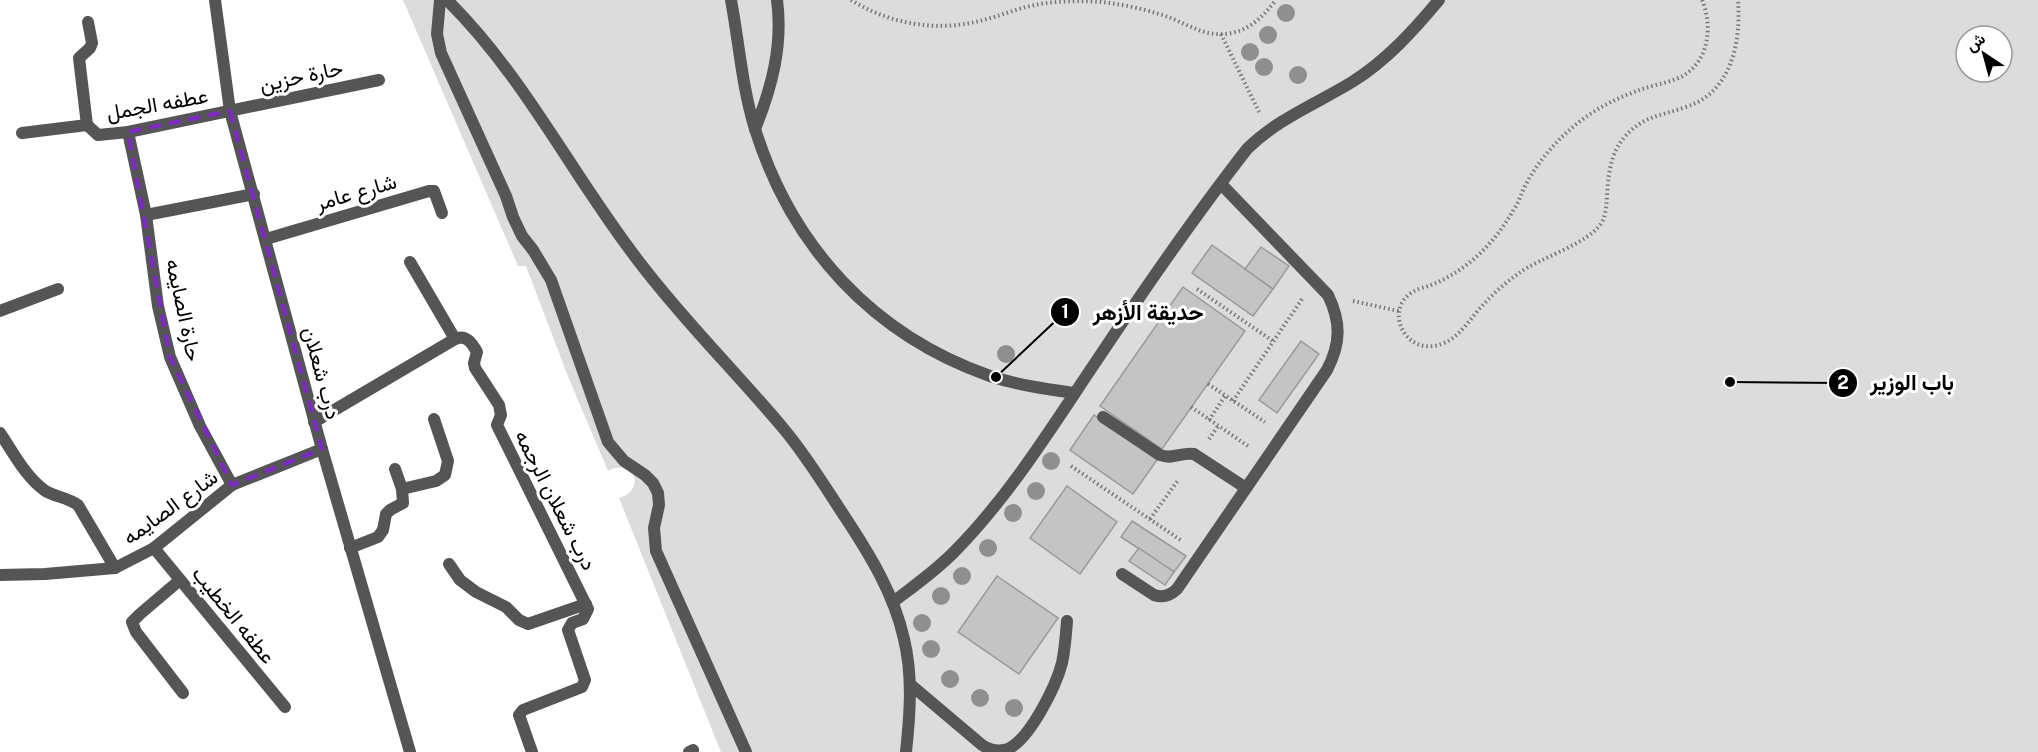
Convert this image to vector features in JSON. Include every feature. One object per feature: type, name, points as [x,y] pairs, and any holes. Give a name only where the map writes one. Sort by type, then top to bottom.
[{"type":"street","name":"درب شعلان","points":[[215,0],[230,111],[314,422],[410,752]]},
{"type":"street","points":[[440,0],[437,34],[441,53],[506,196],[513,217],[551,280],[608,442],[624,461],[653,483],[658,493],[660,505],[654,528],[656,551],[746,752]]},
{"type":"street","points":[[447,0],[481,35],[504,64],[605,216],[640,264],[680,313],[785,430],[856,534],[893,602],[904,640],[910,685],[906,752]]},
{"type":"street","points":[[731,0],[741,66],[755,129],[779,190],[797,222],[841,282],[893,327],[952,361],[991,376],[1032,387],[1074,393]]},
{"type":"street","points":[[755,129],[775,72],[778,41],[777,0]]},
{"type":"street","points":[[893,602],[954,552],[1011,486],[1168,254],[1247,149],[1268,129],[1354,81],[1387,55],[1439,0]]},
{"type":"street","points":[[87,125],[79,58],[92,43],[88,22]]},
{"type":"street","name":"حارة حزين","points":[[230,111],[379,80]]},
{"type":"street","name":"عطفه الجمل","points":[[22,133],[87,125],[98,135],[128,132],[230,111]]},
{"type":"street","name":"حارة الصايمه","points":[[128,132],[146,215],[158,306],[170,357],[200,426],[232,485]]},
{"type":"street","points":[[1122,574],[1154,595],[1166,596],[1177,589],[1334,356],[1339,325],[1328,295],[1221,184]]},
{"type":"street","name":"شارع عامر","points":[[266,239],[429,191],[434,191],[437,195],[442,213]]},
{"type":"street","points":[[146,215],[254,194]]},
{"type":"street","points":[[314,422],[455,339],[410,262]]},
{"type":"street","points":[[0,311],[58,290]]},
{"type":"street","name":"درب شعلان الرجمه","points":[[455,339],[466,338],[477,352],[475,368],[500,405],[501,415],[497,425],[588,609],[583,619],[572,623],[568,630],[585,680],[580,689],[520,713],[532,752]]},
{"type":"street","points":[[1103,417],[1160,455],[1170,458],[1194,454],[1246,488]]},
{"type":"street","points":[[402,489],[436,482],[445,475],[448,461],[434,419]]},
{"type":"street","points":[[0,434],[32,480],[46,492],[69,498],[78,505],[115,568]]},
{"type":"street","name":"شارع الصايمه","points":[[0,575],[115,568],[154,548],[232,485],[322,449]]},
{"type":"street","points":[[350,548],[378,537],[383,530],[386,514],[403,502],[402,489],[395,469]]},
{"type":"street","name":"عطفه الخطيب","points":[[154,548],[285,707]]},
{"type":"street","points":[[449,564],[460,580],[476,592],[506,607],[519,620],[528,624],[586,604]]},
{"type":"street","points":[[180,580],[132,622],[135,633],[183,693]]},
{"type":"street","points":[[910,685],[991,750],[1001,752],[1009,749],[1033,722],[1054,686],[1062,665],[1067,621]]},
{"type":"path","points":[[852,0],[881,15],[931,26],[969,23],[1021,8],[1055,2],[1103,3],[1160,14],[1206,33],[1221,34],[1235,33],[1249,27],[1259,20],[1276,0]]},
{"type":"path","points":[[1702,0],[1708,17],[1706,46],[1700,59],[1691,70],[1678,79],[1638,90],[1613,101],[1575,125],[1556,143],[1539,162],[1516,207],[1503,228],[1487,247],[1471,262],[1452,274],[1406,296],[1400,311],[1400,326],[1405,336],[1413,343],[1423,347],[1434,347],[1454,338],[1485,302],[1520,272],[1593,232],[1605,216],[1611,164],[1622,140],[1643,121],[1690,106],[1705,98],[1726,75],[1737,40],[1739,18],[1737,0]]},
{"type":"path","points":[[1221,34],[1268,129]]},
{"type":"path","points":[[1233,401],[1315,280]]},
{"type":"path","points":[[1197,289],[1274,341]]},
{"type":"path","points":[[1328,295],[1400,311]]},
{"type":"path","points":[[1208,384],[1283,434]]},
{"type":"path","points":[[1209,420],[1225,396]]},
{"type":"path","points":[[1191,407],[1266,458]]},
{"type":"path","points":[[1071,466],[1202,554]]},
{"type":"highlighted area","points":[[230,111],[322,449],[232,485],[170,357],[128,132]]},
{"type":"shaded area","points":[[403,0],[2038,0],[2038,752],[721,752],[619,498],[628,494],[633,488],[634,476],[625,468],[608,471],[569,379],[526,266],[518,266]]},
{"type":"building","points":[[1212,245],[1273,289],[1253,316],[1192,273]]},
{"type":"building","points":[[1261,247],[1289,266],[1273,289],[1245,269]]},
{"type":"building","points":[[1183,287],[1245,331],[1162,449],[1100,406]]},
{"type":"building","points":[[1301,341],[1319,354],[1277,413],[1259,400]]},
{"type":"building","points":[[1094,415],[1157,460],[1133,494],[1070,450]]},
{"type":"building","points":[[1067,486],[1117,522],[1080,574],[1030,538]]},
{"type":"building","points":[[1132,521],[1186,556],[1174,572],[1121,537]]},
{"type":"building","points":[[1139,548],[1174,572],[1165,585],[1129,561]]},
{"type":"building","points":[[997,576],[1058,618],[1019,674],[958,632]]},
{"type":"place","name":"حديقة الأزهر","points":[[996,377]]},
{"type":"place","name":"باب الوزير","points":[[1730,382]]}]
